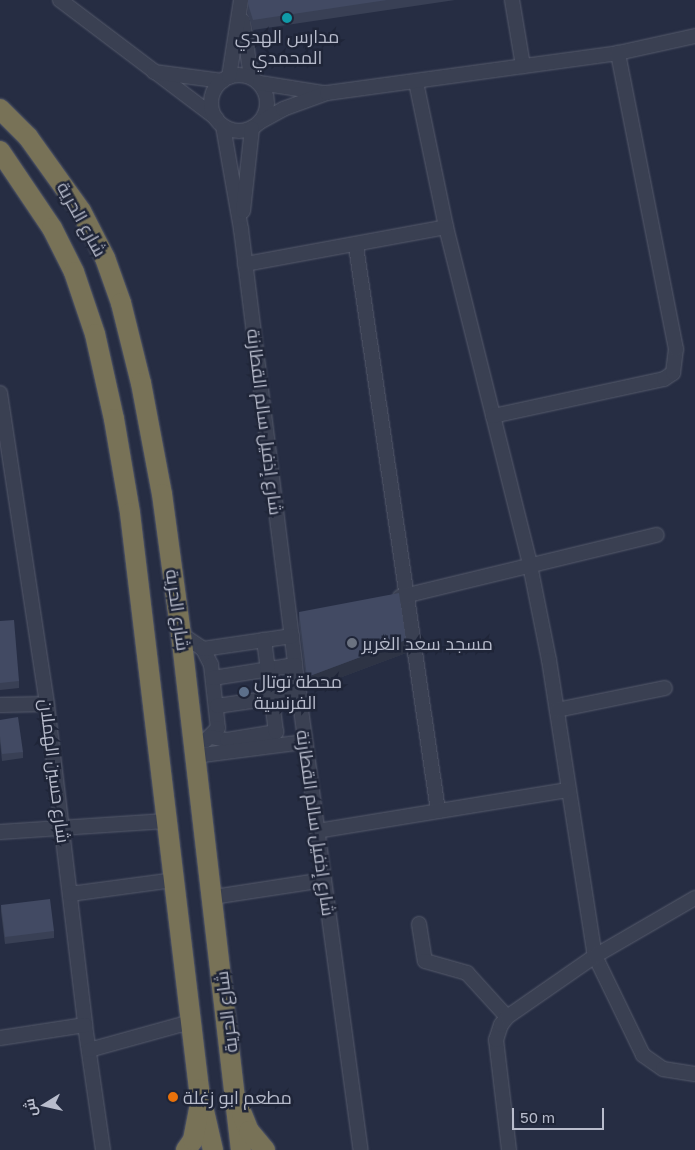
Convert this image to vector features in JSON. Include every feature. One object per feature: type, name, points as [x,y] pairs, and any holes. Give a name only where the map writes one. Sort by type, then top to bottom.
[{"type":"highway","name":"شارع الحرية","points":[[0,109],[28,137],[81,211],[105,258],[121,303],[141,382],[160,485],[181,634],[241,1150]]},
{"type":"highway","name":"شارع الحرية","points":[[0,152],[52,228],[74,272],[95,334],[130,513],[191,1022],[200,1089],[213,1150]]},
{"type":"highway","points":[[186,1150],[198,1121],[200,1089]]},
{"type":"highway","points":[[236,1099],[249,1131],[265,1150]]},
{"type":"street","points":[[512,0],[523,66]]},
{"type":"street","points":[[66,2],[151,72],[220,122],[242,130],[256,125],[283,109],[327,93],[618,53],[695,36]]},
{"type":"street","points":[[220,122],[212,98],[225,79],[241,5]]},
{"type":"street","points":[[241,5],[255,80],[267,103],[256,125]]},
{"type":"street","points":[[492,416],[664,379],[673,373],[676,349],[618,53]]},
{"type":"street","points":[[151,72],[255,80],[327,93]]},
{"type":"street","points":[[416,82],[446,227],[530,565],[557,710],[595,956],[643,1055],[663,1069],[695,1074]]},
{"type":"street","name":"شارع إذفيل سالم القطارنة","points":[[220,122],[241,229],[295,617],[292,636],[295,665],[361,1150]]},
{"type":"street","name":"شارع إذفيل سالم القطارنة","points":[[241,229],[256,125]]},
{"type":"street","points":[[245,264],[356,246],[446,227]]},
{"type":"street","points":[[356,246],[438,811]]},
{"type":"street","name":"شارع حسين الهملان","points":[[0,393],[6,458],[47,704],[85,1025],[103,1150]]},
{"type":"street","points":[[382,600],[657,535]]},
{"type":"street","points":[[181,634],[203,649],[209,659],[217,706],[218,728],[195,753]]},
{"type":"street","points":[[203,649],[292,636]]},
{"type":"street","points":[[211,737],[226,740],[274,734],[277,727],[264,640]]},
{"type":"street","points":[[213,678],[295,665]]},
{"type":"street","points":[[557,710],[665,688]]},
{"type":"street","points":[[217,706],[299,694]]},
{"type":"street","points":[[0,706],[47,704]]},
{"type":"street","points":[[195,753],[305,742]]},
{"type":"street","points":[[317,831],[568,790]]},
{"type":"street","points":[[0,832],[62,830],[166,821]]},
{"type":"street","points":[[70,894],[173,880]]},
{"type":"street","points":[[213,897],[324,880]]},
{"type":"street","points":[[509,1150],[496,1040],[507,1017],[595,956],[695,898]]},
{"type":"street","points":[[419,924],[425,961],[467,973],[507,1017]]},
{"type":"street","points":[[89,1050],[191,1022]]},
{"type":"street","points":[[0,1038],[85,1025]]},
{"type":"building","points":[[248,0],[387,0],[253,20]]},
{"type":"building","name":"مسجد سعد الغرير","points":[[399,593],[406,640],[307,677],[299,612]]},
{"type":"building","points":[[14,620],[19,681],[0,683],[0,621]]},
{"type":"building","points":[[18,717],[23,752],[2,754],[0,720]]},
{"type":"building","points":[[50,899],[54,931],[5,937],[1,905]]},
{"type":"place","name":"مدارس الهدي المحمدي","points":[[287,18]]},
{"type":"place","name":"مسجد سعد الغرير","points":[[352,643]]},
{"type":"place","name":"محطة توتال الفرنسية","points":[[244,692]]},
{"type":"place","name":"مطعم ابو زغلة","points":[[173,1097]]}]
